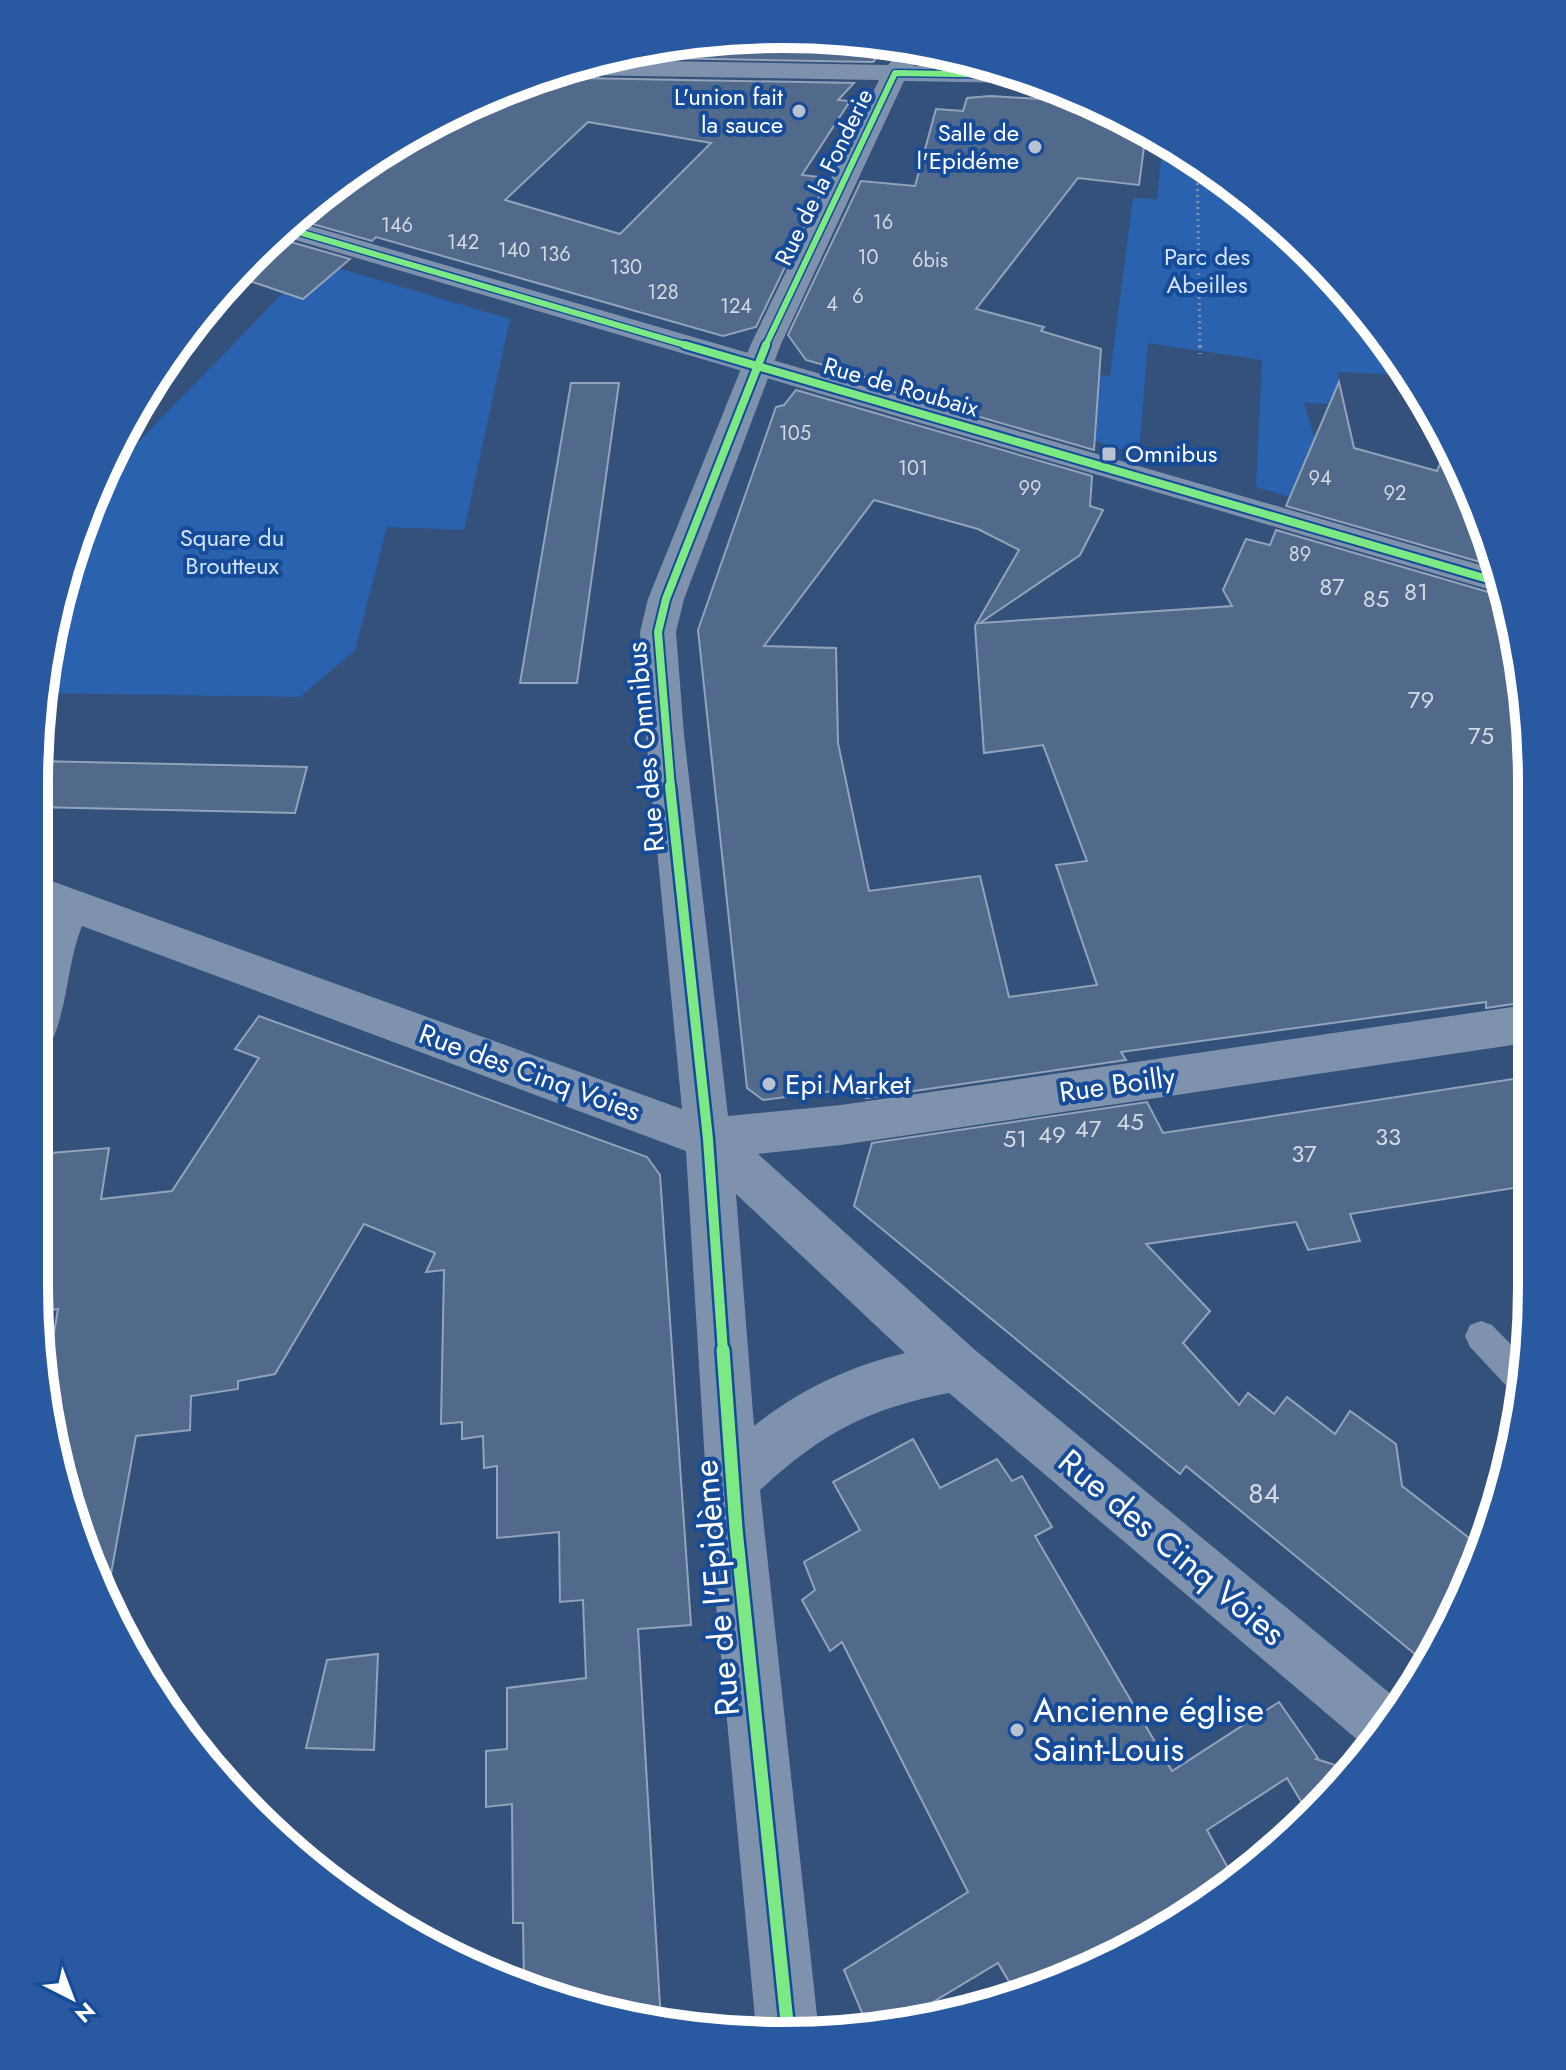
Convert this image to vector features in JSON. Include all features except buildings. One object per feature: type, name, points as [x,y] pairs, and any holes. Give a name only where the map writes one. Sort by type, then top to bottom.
[{"type":"street","points":[[616,68],[895,73],[906,59]]},
{"type":"street","name":"Rue de la Fonderie","points":[[756,366],[895,73],[977,74]]},
{"type":"street","name":"Rue de Roubaix","points":[[297,231],[1489,579]]},
{"type":"street","name":"Rue des Omnibus","points":[[708,1139],[665,735],[658,632],[666,599],[756,366]]},
{"type":"street","points":[[48,967],[52,948],[52,897]]},
{"type":"street","name":"Rue des Cinq Voies","points":[[52,897],[708,1139],[957,1367],[1377,1719]]},
{"type":"street","name":"Rue Boilly","points":[[708,1139],[841,1125],[1518,1025]]},
{"type":"street","name":"Rue de l'Epidème","points":[[708,1139],[733,1479],[787,2022]]},
{"type":"street","points":[[733,1479],[783,1435],[842,1398],[886,1381],[957,1367]]},
{"type":"lane","points":[[1481,1336],[1513,1370]]},
{"type":"path","points":[[1197,177],[1200,354]]},
{"type":"green space","name":"Parc des Abeilles","points":[[1162,153],[1230,200],[1303,263],[1336,298],[1394,374],[1338,372],[1342,404],[1304,403],[1315,440],[1290,497],[1256,487],[1262,360],[1148,343],[1139,454],[1094,441],[1098,375],[1110,376],[1133,198],[1157,199]]},
{"type":"green space","name":"Square du Broutteux","points":[[314,261],[510,319],[464,530],[387,527],[355,650],[300,697],[53,693],[73,593],[104,502],[125,455]]},
{"type":"cycle path","points":[[787,2022],[736,1529],[708,1139],[665,735],[658,632],[666,599],[766,344],[895,73],[977,74]]},
{"type":"cycle path","points":[[297,231],[1489,579]]},
{"type":"place","name":"L'union fait la sauce","points":[[799,111]]},
{"type":"place","name":"Salle de l'Epidéme","points":[[1035,147]]},
{"type":"place","name":"Omnibus","points":[[1109,454]]},
{"type":"place","name":"Epi Market","points":[[769,1084]]},
{"type":"place","name":"Ancienne église Saint-Louis","points":[[1017,1730]]}]
